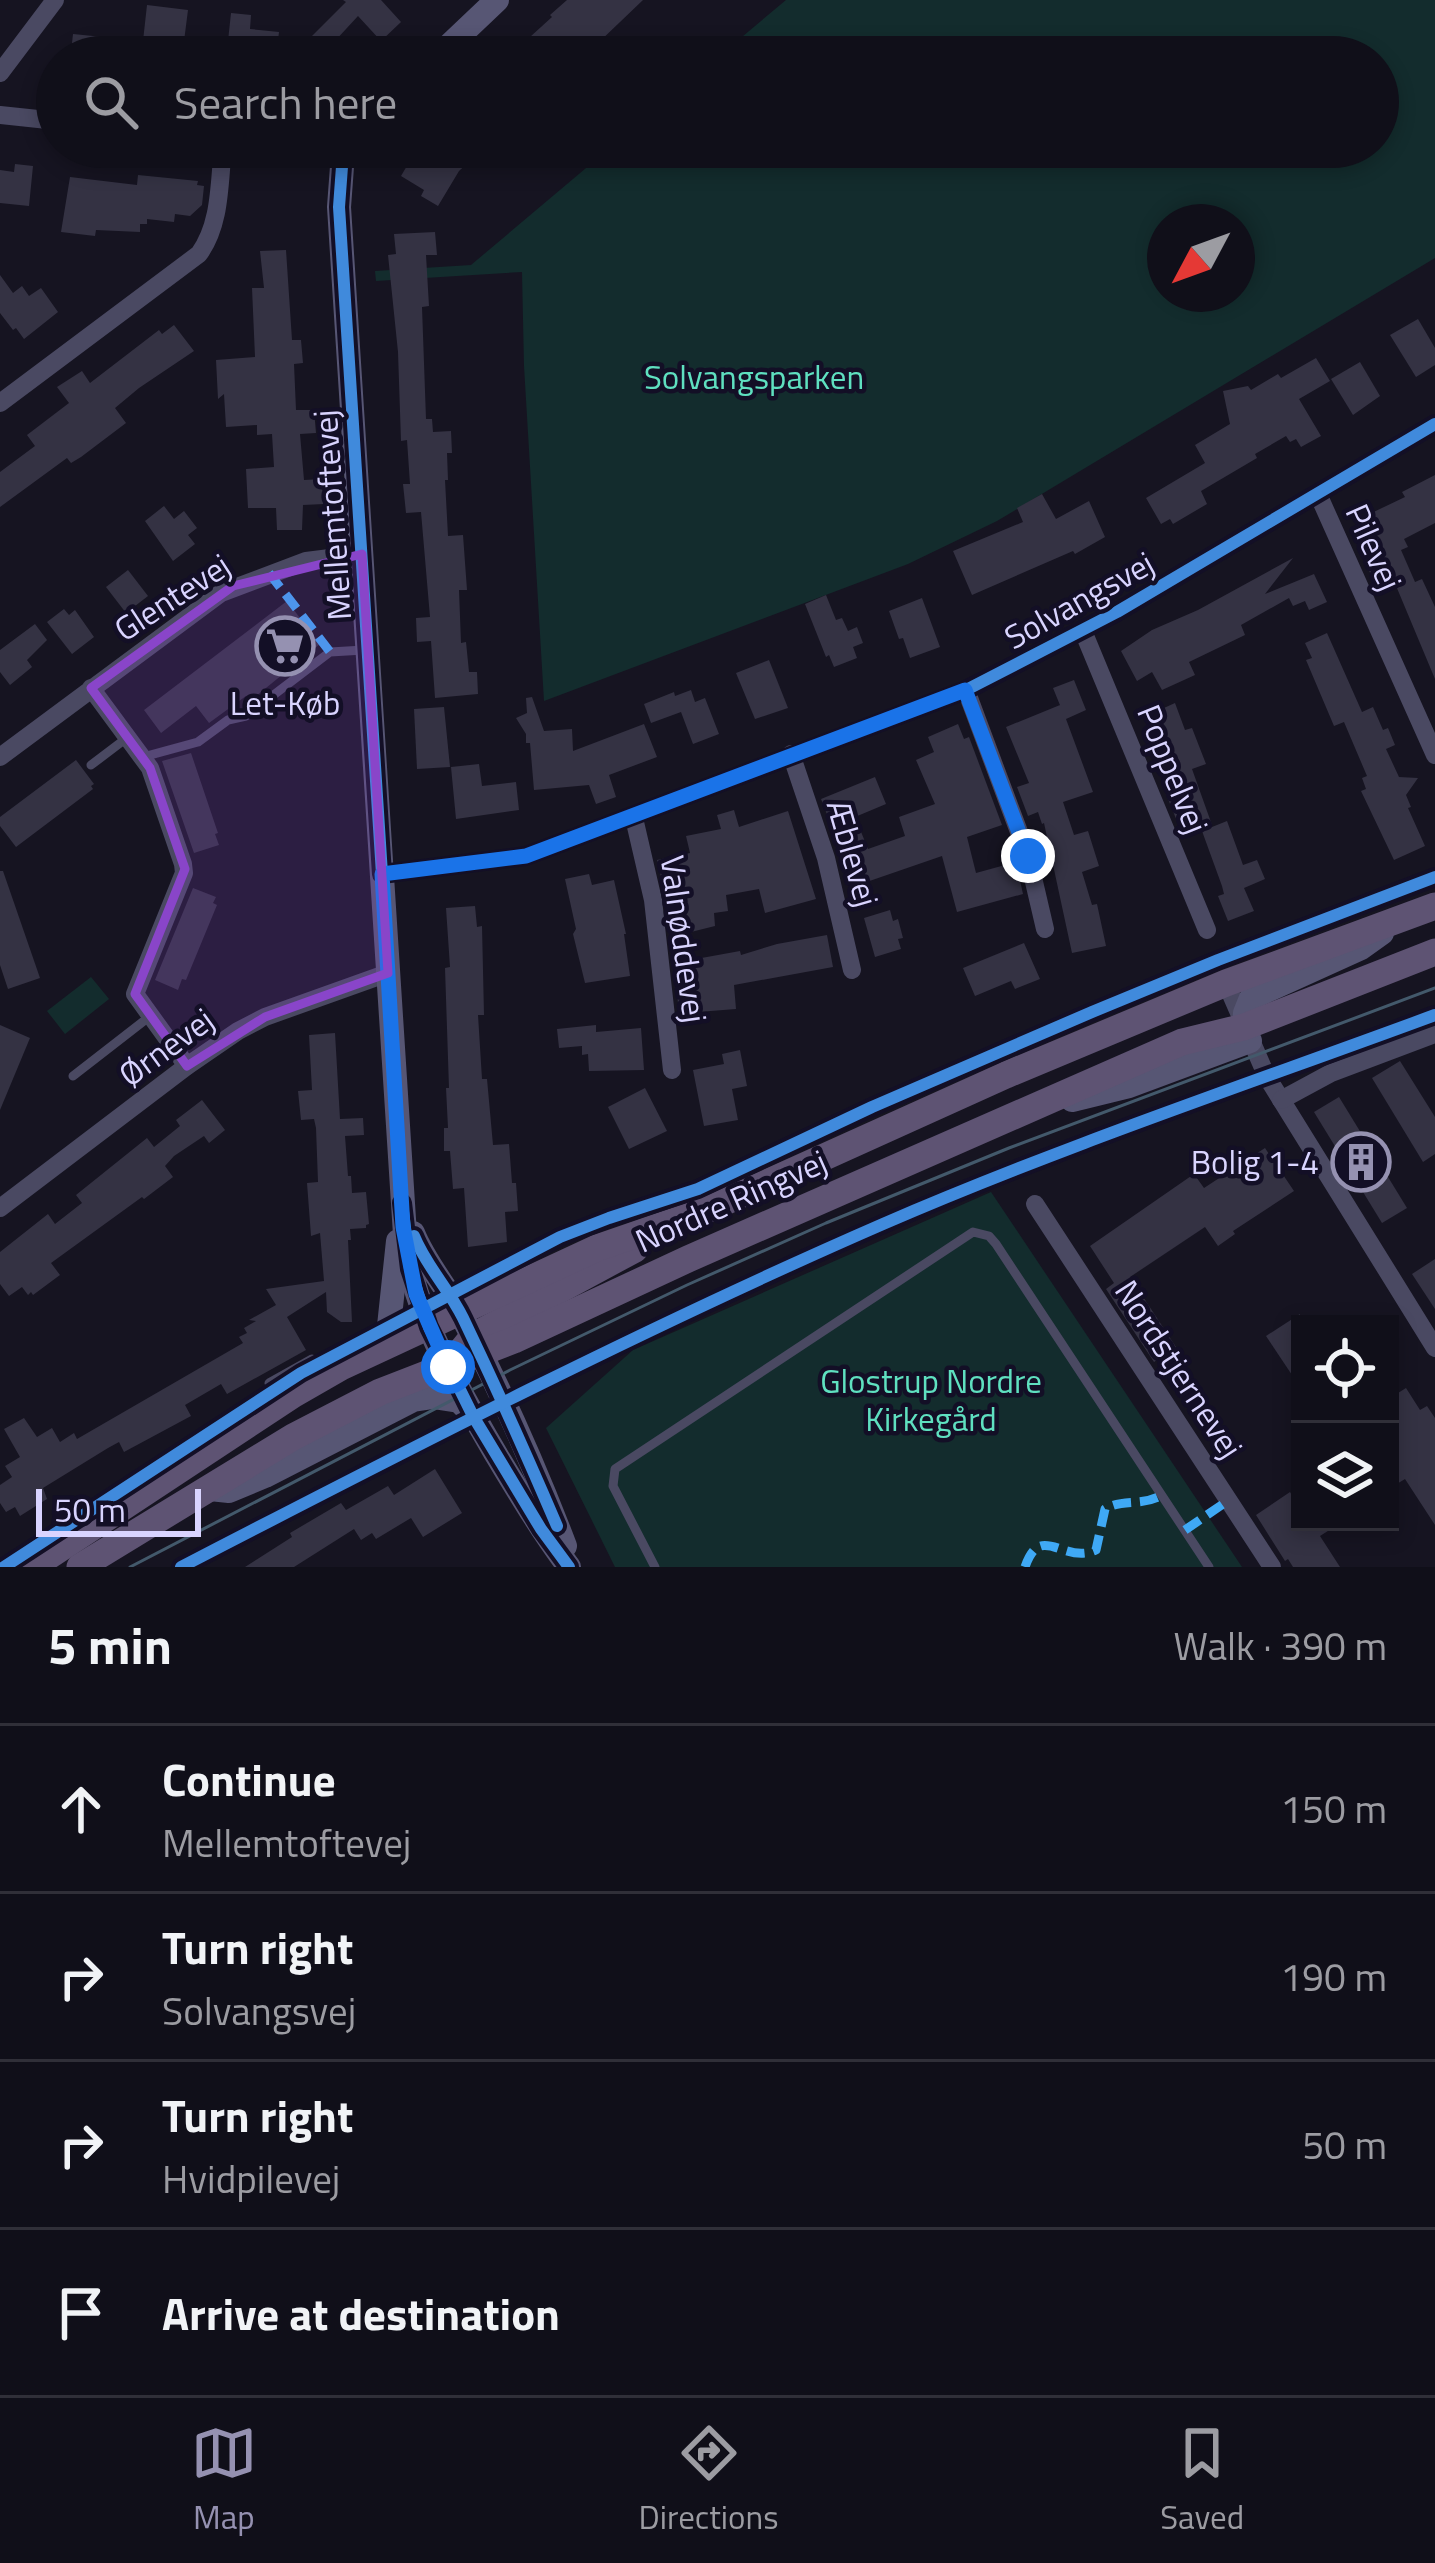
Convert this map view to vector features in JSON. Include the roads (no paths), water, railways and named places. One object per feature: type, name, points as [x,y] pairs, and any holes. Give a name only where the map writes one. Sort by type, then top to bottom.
[{"type":"main road","name":"Nordre Ringvej","points":[[32,1567],[341,1367],[597,1248],[707,1210],[1006,1075],[1226,983],[1422,910]]},
{"type":"main road","name":"Nordre Ringvej","points":[[80,1567],[293,1437],[380,1392],[448,1367],[476,1347],[1182,1042],[1247,1034],[1435,952]]},
{"type":"main road","points":[[476,1347],[512,1315],[707,1210]]},
{"type":"street","points":[[0,73],[55,0]]},
{"type":"street","points":[[459,36],[497,0]]},
{"type":"street","points":[[0,115],[36,119]]},
{"type":"street","points":[[0,403],[199,254],[210,240],[221,168]]},
{"type":"street","name":"Mellemtoftevej","points":[[344,168],[339,207],[410,1269],[429,1327],[473,1416],[541,1529],[571,1567]]},
{"type":"street","name":"Solvangsvej","points":[[382,874],[526,856],[965,690],[1084,631],[1435,424]]},
{"type":"street","name":"Pilevej","points":[[1318,494],[1435,755]]},
{"type":"street","name":"Glentevej","points":[[0,758],[233,586],[306,561],[362,554]]},
{"type":"street","name":"Poppelvej","points":[[1084,631],[1207,930]]},
{"type":"street","points":[[91,688],[150,768],[185,868],[135,989],[136,1000],[187,1066]]},
{"type":"street","points":[[965,690],[1028,856],[1046,929]]},
{"type":"street","name":"Æblevej","points":[[791,754],[826,858],[852,970]]},
{"type":"street","name":"Valnøddevej","points":[[634,818],[652,900],[672,1070]]},
{"type":"street","points":[[1247,1034],[1250,998],[1361,948],[1422,910]]},
{"type":"street","name":"Ørnevej","points":[[1,1205],[238,1031],[388,974]]},
{"type":"street","points":[[1226,983],[1281,1100],[1435,1348]]},
{"type":"street","points":[[1281,1100],[1344,1068],[1435,1034]]},
{"type":"street","name":"Mellemtoftevej","points":[[402,1203],[422,1255],[460,1312],[524,1449],[571,1567]]},
{"type":"street","name":"Mellemtoftevej","points":[[376,1351],[389,1326],[402,1203]]},
{"type":"street","name":"Nordstjernevej","points":[[1035,1204],[1272,1567]]},
{"type":"street","points":[[210,1489],[229,1491],[413,1400],[459,1400],[473,1416]]},
{"type":"lane","points":[[142,757],[196,742],[231,718],[246,716],[331,652],[368,650]]},
{"type":"lane","points":[[92,765],[128,737]]},
{"type":"lane","points":[[73,1076],[149,1017]]},
{"type":"lane","points":[[655,1567],[613,1486],[615,1469],[973,1232],[989,1236],[996,1244],[1209,1567]]},
{"type":"lane","points":[[280,1403],[269,1383],[312,1359]]},
{"type":"tram line","points":[[130,1567],[510,1370],[826,1223],[1009,1148],[1435,988]]},
{"type":"place","name":"Let-Køb","points":[[285,646]]},
{"type":"place","name":"Bolig 1-4","points":[[1361,1162]]},
{"type":"park label","name":"Solvangsparken","points":[[754,377]]},
{"type":"park label","name":"Glostrup Nordre Kirkegård","points":[[931,1400]]}]
